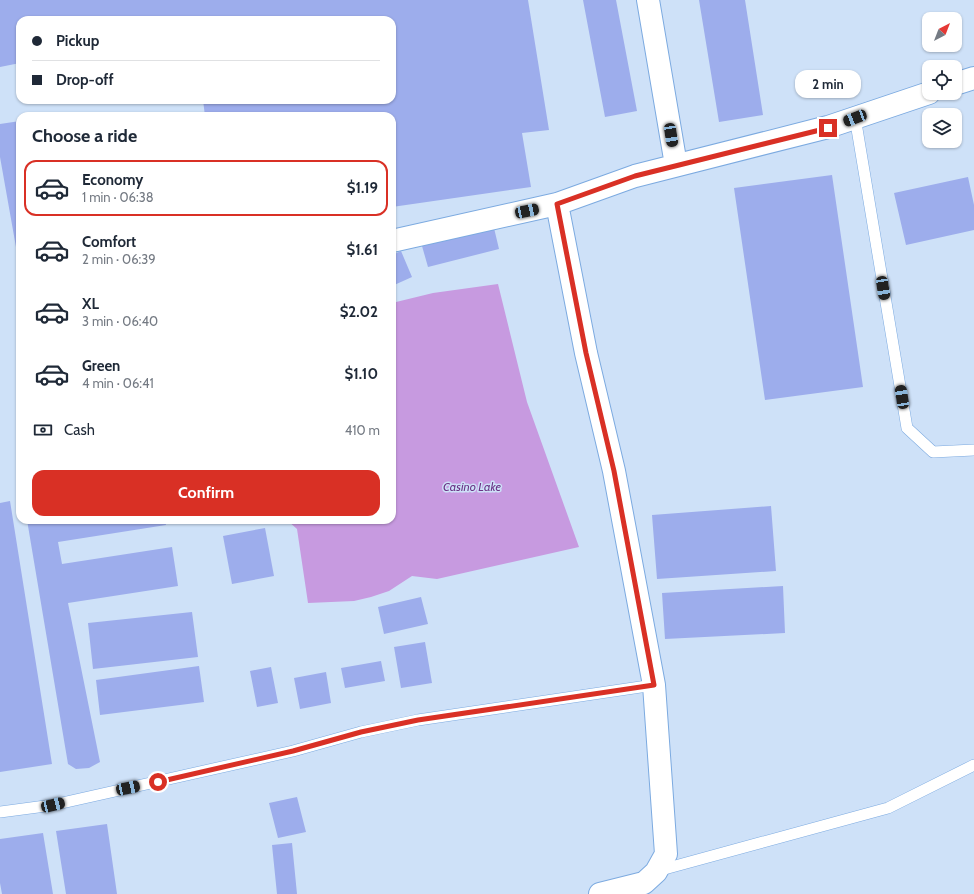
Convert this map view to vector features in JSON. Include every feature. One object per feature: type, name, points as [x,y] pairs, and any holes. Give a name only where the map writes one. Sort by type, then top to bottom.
[{"type":"street","points":[[648,0],[676,165]]},
{"type":"street","points":[[962,82],[974,78]]},
{"type":"street","points":[[396,240],[557,204],[635,176],[828,128],[922,95]]},
{"type":"street","points":[[557,204],[586,353],[614,471],[654,685],[666,854],[656,872],[644,883],[600,894]]},
{"type":"lane","points":[[855,118],[907,428],[933,452],[974,450]]},
{"type":"lane","points":[[0,812],[53,805],[293,751],[361,732],[418,720],[654,685]]},
{"type":"lane","points":[[656,872],[888,808],[974,765]]},
{"type":"water","name":"Casino Lake","points":[[498,284],[527,402],[579,547],[437,579],[412,576],[389,591],[354,601],[308,603],[297,529],[291,524],[396,524],[396,302],[433,293]]},
{"type":"building","points":[[0,0],[528,0],[549,130],[522,133],[531,187],[396,206],[396,112],[204,112],[204,104],[396,104],[396,16],[16,16],[16,64],[0,67]]},
{"type":"building","points":[[583,0],[616,0],[637,111],[605,117]]},
{"type":"building","points":[[699,0],[745,0],[763,115],[719,122]]},
{"type":"building","points":[[16,122],[16,247],[0,157],[0,124]]},
{"type":"building","points":[[832,175],[863,387],[765,400],[734,188]]},
{"type":"building","points":[[968,177],[974,205],[974,230],[906,245],[894,193]]},
{"type":"building","points":[[494,228],[499,249],[428,267],[422,246]]},
{"type":"building","points":[[401,251],[412,277],[396,284],[396,253]]},
{"type":"building","points":[[10,501],[52,764],[0,772],[0,503]]},
{"type":"building","points":[[771,506],[776,571],[657,579],[652,515]]},
{"type":"building","points":[[28,524],[166,524],[58,542],[62,564],[172,547],[178,586],[68,603],[100,762],[89,768],[76,769],[68,764]]},
{"type":"building","points":[[265,528],[274,576],[232,584],[223,536]]},
{"type":"building","points":[[783,586],[785,633],[665,639],[662,593]]},
{"type":"building","points":[[421,597],[428,624],[384,634],[378,607]]},
{"type":"building","points":[[192,612],[198,657],[93,669],[88,623]]},
{"type":"building","points":[[425,642],[432,683],[401,688],[394,647]]},
{"type":"building","points":[[381,661],[385,681],[345,688],[341,668]]},
{"type":"building","points":[[199,666],[204,702],[100,715],[96,680]]},
{"type":"building","points":[[271,667],[278,703],[257,707],[250,671]]},
{"type":"building","points":[[326,672],[331,703],[300,709],[294,678]]},
{"type":"building","points":[[297,797],[306,832],[278,838],[269,803]]},
{"type":"building","points":[[107,824],[117,894],[66,894],[56,831]]},
{"type":"building","points":[[43,833],[53,894],[2,894],[0,883],[0,839]]},
{"type":"building","points":[[292,843],[297,894],[277,894],[272,845]]},
{"type":"route","points":[[158,782],[293,751],[361,732],[418,720],[654,685],[614,471],[586,353],[557,204],[635,176],[828,128]]}]
